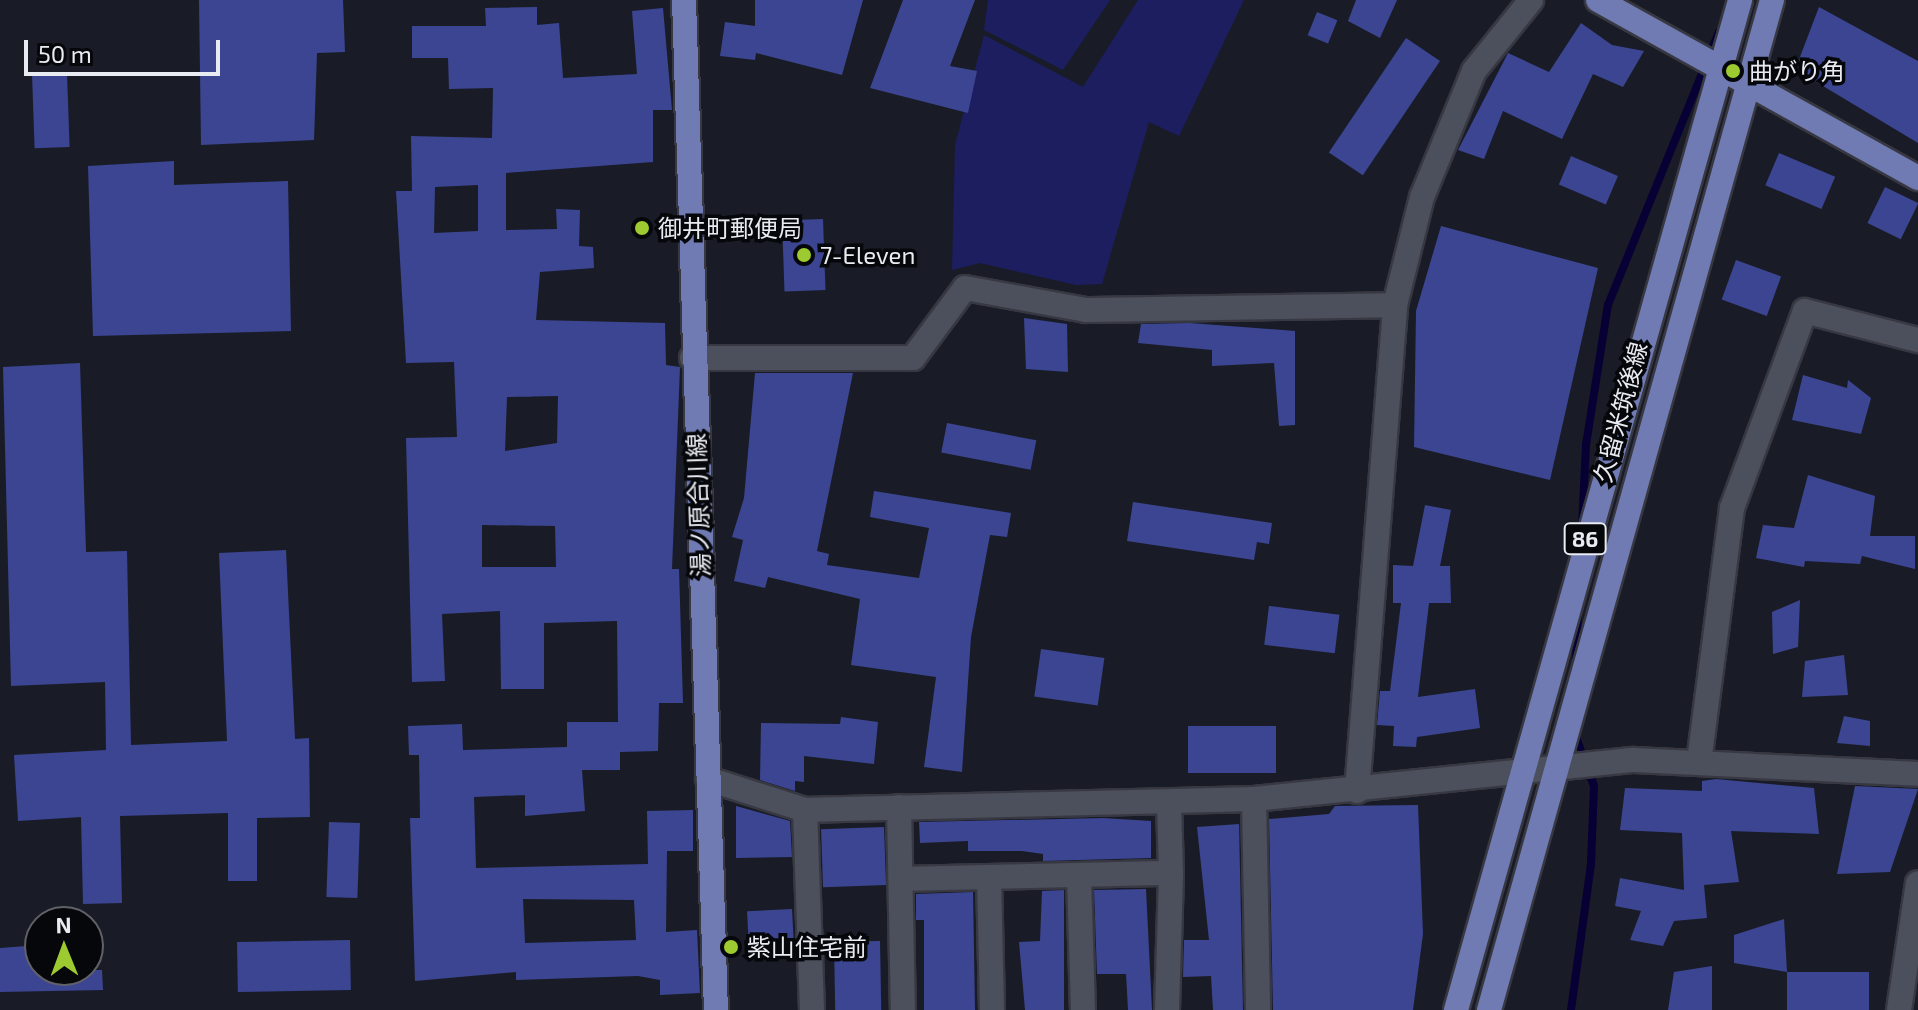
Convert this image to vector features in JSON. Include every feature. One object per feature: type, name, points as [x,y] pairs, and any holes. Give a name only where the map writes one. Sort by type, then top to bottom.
[{"type":"main road","name":"湯ノ原合川線","points":[[684,0],[692,358],[716,1010]]},
{"type":"main road","points":[[1598,0],[1918,178]]},
{"type":"main road","name":"久留米筑後線","points":[[1456,1010],[1740,0]]},
{"type":"main road","name":"久留米筑後線","points":[[1489,1010],[1772,0]]},
{"type":"street","points":[[1357,791],[1395,305],[1422,197],[1474,71],[1531,0]]},
{"type":"street","points":[[692,358],[913,358],[965,288],[1086,310],[1395,305]]},
{"type":"street","points":[[1699,762],[1732,508],[1805,311],[1918,340]]},
{"type":"street","points":[[708,779],[805,810],[1254,799],[1357,791],[1522,769],[1699,762],[1918,774]]},
{"type":"street","points":[[1254,799],[1258,1010]]},
{"type":"street","points":[[1167,1010],[1171,873],[1169,802]]},
{"type":"street","points":[[899,807],[903,1010]]},
{"type":"street","points":[[805,810],[812,1010]]},
{"type":"street","points":[[901,879],[1171,873]]},
{"type":"street","points":[[1079,876],[1083,1010]]},
{"type":"street","points":[[989,877],[992,1010]]},
{"type":"street","points":[[1899,1010],[1913,939],[1918,883]]},
{"type":"shaded area","points":[[988,0],[1110,0],[1063,70],[984,30]]},
{"type":"shaded area","points":[[1138,0],[1244,0],[1179,136],[1149,122],[1102,284],[1076,285],[980,263],[952,270],[955,145],[984,35],[1083,87]]},
{"type":"building","points":[[199,0],[343,0],[345,52],[317,53],[314,140],[201,145]]},
{"type":"building","points":[[755,0],[863,0],[842,75],[756,53],[755,60],[720,56],[725,22],[755,26]]},
{"type":"building","points":[[903,0],[975,0],[950,66],[977,71],[968,113],[870,88]]},
{"type":"building","points":[[1356,0],[1397,0],[1380,38],[1348,21]]},
{"type":"building","points":[[537,7],[537,25],[559,23],[563,78],[637,74],[632,11],[663,8],[672,110],[653,110],[653,162],[506,173],[506,230],[557,229],[556,209],[580,210],[579,246],[593,247],[594,268],[540,272],[536,320],[665,323],[666,365],[680,367],[672,569],[679,569],[683,703],[659,703],[658,751],[620,752],[620,770],[582,770],[585,811],[525,816],[525,795],[474,797],[476,868],[648,864],[647,811],[693,810],[693,851],[667,851],[666,932],[697,930],[700,993],[660,995],[660,980],[638,976],[516,980],[516,972],[415,981],[410,818],[420,818],[419,755],[409,755],[408,726],[462,724],[463,750],[567,747],[567,722],[618,722],[617,621],[544,623],[544,689],[501,689],[500,611],[442,614],[445,681],[412,682],[406,438],[457,437],[454,362],[406,363],[396,191],[412,191],[411,136],[492,138],[493,88],[449,89],[448,58],[412,58],[412,26],[486,26],[485,8]],"holes":[[[478,185],[478,231],[434,233],[435,187]],[[558,396],[557,443],[505,451],[507,397]],[[482,525],[555,526],[556,567],[482,567]],[[523,899],[634,900],[636,940],[525,943]]]},
{"type":"building","points":[[1819,7],[1918,61],[1918,143],[1808,77],[1798,62]]},
{"type":"building","points":[[1317,12],[1337,20],[1328,43],[1308,35]]},
{"type":"building","points":[[1581,23],[1612,45],[1644,51],[1623,87],[1593,74],[1562,139],[1503,111],[1484,159],[1458,150],[1508,53],[1549,72]]},
{"type":"building","points":[[1406,38],[1440,61],[1363,175],[1329,152]]},
{"type":"building","points":[[67,73],[70,147],[35,148],[32,74]]},
{"type":"building","points":[[1779,153],[1835,177],[1821,209],[1765,185]]},
{"type":"building","points":[[1571,156],[1618,176],[1606,204],[1559,185]]},
{"type":"building","points":[[174,161],[174,185],[288,181],[291,331],[93,336],[88,166]]},
{"type":"building","points":[[1885,187],[1918,203],[1901,239],[1867,223]]},
{"type":"building","name":"7-Eleven","points":[[823,219],[825,290],[785,291],[782,220]]},
{"type":"building","points":[[1441,226],[1598,268],[1550,480],[1414,447],[1416,311]]},
{"type":"building","points":[[1736,260],[1781,276],[1767,316],[1722,299]]},
{"type":"building","points":[[1024,318],[1067,324],[1068,372],[1026,369]]},
{"type":"building","points":[[1190,323],[1295,331],[1295,425],[1279,426],[1274,363],[1212,366],[1212,350],[1138,343],[1141,324]]},
{"type":"building","points":[[80,363],[86,552],[127,551],[131,745],[227,741],[219,553],[286,550],[295,739],[309,738],[310,817],[257,818],[257,881],[228,881],[228,813],[120,816],[122,903],[83,904],[81,817],[18,821],[14,755],[106,750],[105,682],[11,686],[3,367]]},
{"type":"building","points":[[755,373],[853,373],[817,551],[829,554],[827,565],[919,578],[929,528],[870,517],[874,491],[1011,513],[1007,537],[990,535],[971,637],[962,772],[924,767],[936,677],[851,665],[860,599],[768,577],[765,588],[734,581],[743,540],[732,537],[744,498]]},
{"type":"building","points":[[1803,375],[1847,388],[1848,380],[1871,398],[1861,434],[1792,420]]},
{"type":"building","points":[[947,423],[1036,440],[1031,470],[941,452]]},
{"type":"building","points":[[1808,475],[1875,496],[1870,536],[1915,536],[1915,569],[1862,556],[1860,564],[1805,561],[1804,567],[1756,558],[1763,525],[1794,528]]},
{"type":"building","points":[[1133,502],[1272,523],[1269,544],[1257,542],[1254,560],[1127,541]]},
{"type":"building","points":[[1425,505],[1451,510],[1440,566],[1450,566],[1451,603],[1429,603],[1418,697],[1475,689],[1480,728],[1417,737],[1416,747],[1393,746],[1394,726],[1377,725],[1380,691],[1390,691],[1401,603],[1393,603],[1393,565],[1413,566]]},
{"type":"building","points":[[1800,600],[1798,647],[1773,654],[1772,612]]},
{"type":"building","points":[[1269,606],[1339,615],[1335,653],[1264,645]]},
{"type":"building","points":[[1041,649],[1104,658],[1098,705],[1034,697]]},
{"type":"building","points":[[1844,655],[1848,695],[1802,697],[1805,661]]},
{"type":"building","points":[[1844,716],[1870,721],[1870,746],[1837,743]]},
{"type":"building","points":[[841,717],[878,722],[874,764],[804,756],[804,782],[795,781],[795,791],[760,780],[761,723],[840,724]]},
{"type":"building","points":[[1188,726],[1276,726],[1276,773],[1188,773]]},
{"type":"building","points":[[1716,779],[1814,788],[1819,834],[1731,831],[1739,882],[1704,885],[1707,918],[1674,921],[1663,946],[1630,940],[1641,911],[1615,906],[1620,878],[1684,890],[1682,833],[1620,830],[1625,788],[1702,791],[1702,781]]},
{"type":"building","points":[[1855,786],[1918,789],[1890,872],[1837,874]]},
{"type":"building","points":[[1418,805],[1423,934],[1413,1010],[1273,1010],[1269,819],[1329,814],[1335,806]]},
{"type":"building","points":[[736,806],[790,821],[792,857],[736,858]]},
{"type":"building","points":[[1103,818],[1151,821],[1151,858],[1043,861],[1043,854],[1022,851],[968,851],[968,841],[920,843],[919,822]]},
{"type":"building","points":[[329,822],[360,823],[357,898],[326,897]]},
{"type":"building","points":[[1239,824],[1243,1010],[1213,1010],[1211,976],[1183,977],[1184,940],[1209,940],[1197,827]]},
{"type":"building","points":[[884,827],[886,885],[823,887],[821,829]]},
{"type":"building","points":[[1146,889],[1152,1010],[1128,1010],[1126,974],[1097,974],[1094,890]]},
{"type":"building","points":[[1064,890],[1064,1010],[1025,1010],[1019,942],[1040,941],[1042,891]]},
{"type":"building","points":[[973,892],[975,1010],[924,1010],[924,920],[916,920],[916,894]]},
{"type":"building","points":[[792,909],[794,944],[749,946],[747,911]]},
{"type":"building","points":[[1784,919],[1787,972],[1734,963],[1734,935]]},
{"type":"building","points":[[350,940],[351,990],[238,992],[237,942]]},
{"type":"building","points":[[880,941],[881,1010],[835,1010],[834,942]]},
{"type":"building","points":[[24,946],[24,986],[103,986],[103,990],[0,992],[0,948]]},
{"type":"building","points":[[1712,966],[1712,1010],[1668,1010],[1674,972]]},
{"type":"building","points":[[1787,972],[1869,972],[1869,1010],[1787,1010]]},
{"type":"waterway","points":[[1582,527],[1586,445],[1608,305],[1719,32]]},
{"type":"waterway","points":[[1576,663],[1578,612]]},
{"type":"waterway","points":[[1571,1010],[1591,864],[1594,786],[1574,732]]},
{"type":"place","name":"曲がり角","points":[[1733,71]]},
{"type":"place","name":"御井町郵便局","points":[[642,228]]},
{"type":"place","name":"7-Eleven","points":[[804,255]]},
{"type":"place","name":"紫山住宅前","points":[[731,947]]}]
